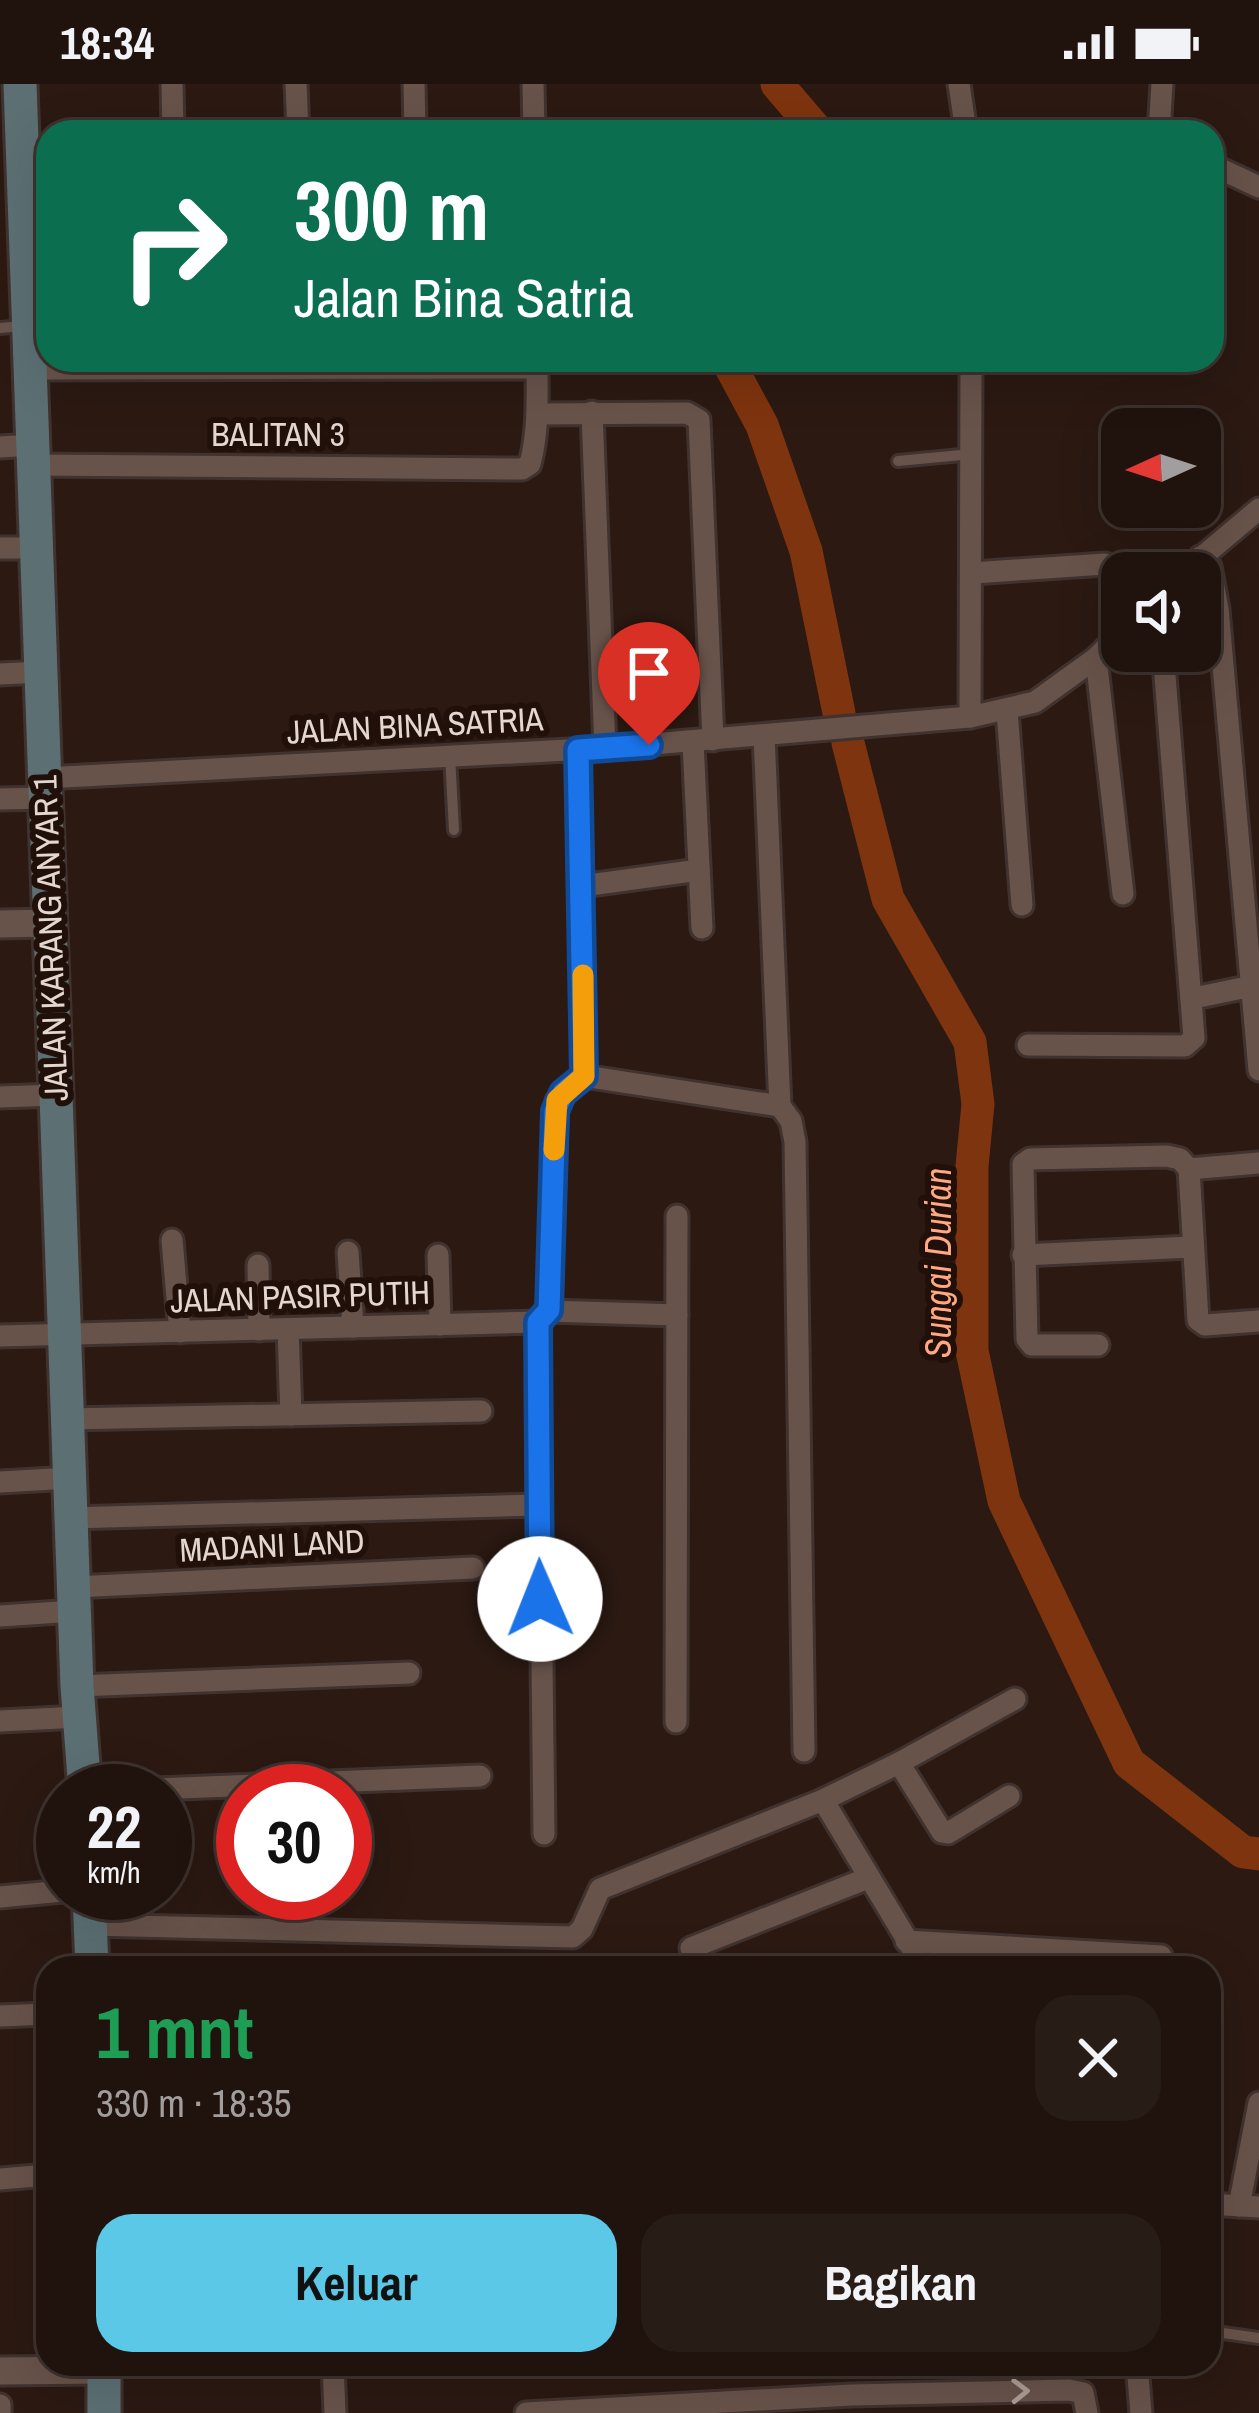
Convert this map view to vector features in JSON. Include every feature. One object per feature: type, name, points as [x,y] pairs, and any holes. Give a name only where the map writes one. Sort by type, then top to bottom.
[{"type":"main road","name":"JALAN KARANG ANYAR 1","points":[[13,99],[35,177],[13,234],[13,327],[30,369],[22,452],[37,548],[83,1764]]},
{"type":"main road","points":[[90,1920],[92,1956]]},
{"type":"main road","points":[[104,2376],[104,2413]]},
{"type":"street","points":[[172,84],[173,120]]},
{"type":"street","points":[[296,84],[298,120]]},
{"type":"street","points":[[414,84],[415,120]]},
{"type":"street","points":[[533,84],[534,120]]},
{"type":"street","points":[[959,84],[964,120]]},
{"type":"street","points":[[1160,120],[1162,84]]},
{"type":"street","points":[[1224,171],[1259,188]]},
{"type":"street","points":[[30,369],[36,369]]},
{"type":"street","points":[[537,372],[538,414],[687,413],[699,421],[703,928]]},
{"type":"street","points":[[970,372],[970,717]]},
{"type":"street","points":[[592,412],[605,748]]},
{"type":"street","name":"BALITAN 3","points":[[22,452],[522,469],[530,464],[538,414]]},
{"type":"street","points":[[1205,552],[1259,509]]},
{"type":"street","points":[[0,548],[37,548]]},
{"type":"street","points":[[972,573],[1101,564]]},
{"type":"street","points":[[1221,642],[1259,1070]]},
{"type":"street","name":"JALAN BINA SATRIA","points":[[0,799],[45,788],[970,717],[1035,702],[1101,653]]},
{"type":"street","points":[[1096,658],[1123,894]]},
{"type":"street","points":[[1028,1045],[1190,1045],[1195,1038],[1165,672]]},
{"type":"street","points":[[0,674],[41,673]]},
{"type":"street","points":[[1006,712],[1022,905]]},
{"type":"street","points":[[764,735],[780,1106],[791,1121],[795,1142],[804,1751]]},
{"type":"street","points":[[578,750],[584,1076]]},
{"type":"street","points":[[582,886],[699,870]]},
{"type":"street","points":[[0,924],[50,923]]},
{"type":"street","points":[[1194,998],[1252,986]]},
{"type":"street","points":[[544,1834],[538,1505],[555,1111],[563,1093],[584,1076],[780,1106]]},
{"type":"street","points":[[0,1097],[56,1095]]},
{"type":"street","points":[[1098,1345],[1029,1343],[1021,1169],[1026,1160],[1180,1159],[1189,1169],[1201,1324],[1259,1321]]},
{"type":"street","points":[[1189,1169],[1259,1162]]},
{"type":"street","points":[[676,1722],[677,1216]]},
{"type":"street","points":[[172,1240],[180,1332]]},
{"type":"street","points":[[1023,1255],[1192,1247]]},
{"type":"street","points":[[348,1252],[353,1327]]},
{"type":"street","points":[[438,1255],[440,1324]]},
{"type":"street","points":[[258,1265],[259,1330]]},
{"type":"street","name":"JALAN PASIR PUTIH","points":[[0,1336],[677,1315]]},
{"type":"street","points":[[288,1329],[291,1415]]},
{"type":"street","points":[[68,1419],[481,1411]]},
{"type":"street","points":[[0,1481],[70,1478]]},
{"type":"street","points":[[70,1518],[538,1505]]},
{"type":"street","name":"MADANI LAND","points":[[0,1616],[74,1599],[472,1568]]},
{"type":"street","points":[[0,1721],[78,1702],[409,1673]]},
{"type":"street","points":[[192,1915],[572,1937],[582,1929],[600,1889],[824,1800],[1015,1700]]},
{"type":"street","points":[[899,1763],[942,1832],[958,1829],[1009,1796]]},
{"type":"street","points":[[192,1788],[480,1776]]},
{"type":"street","points":[[824,1800],[906,1941],[920,1956]]},
{"type":"street","points":[[691,1948],[868,1878]]},
{"type":"street","points":[[0,1897],[36,1894]]},
{"type":"street","points":[[906,1941],[1052,1956]]},
{"type":"street","points":[[0,2015],[36,2014]]},
{"type":"street","points":[[1249,2206],[1259,2103]]},
{"type":"street","points":[[0,2179],[36,2176]]},
{"type":"street","points":[[0,2371],[36,2370]]},
{"type":"street","points":[[333,2376],[335,2413]]},
{"type":"street","points":[[1139,2376],[1141,2413]]},
{"type":"street","points":[[526,2413],[974,2403],[1070,2390],[1083,2393],[1087,2413]]},
{"type":"lane","points":[[898,461],[972,454]]},
{"type":"lane","points":[[450,756],[454,830]]},
{"type":"lane","points":[[1221,2333],[1259,2338]]},
{"type":"waterway","name":"Sungai Durian","points":[[777,84],[808,120]]},
{"type":"waterway","name":"Sungai Durian","points":[[733,372],[762,425],[806,551],[839,713]]},
{"type":"waterway","name":"Sungai Durian","points":[[848,743],[888,899],[970,1042],[978,1104],[972,1166],[972,1351],[1004,1501],[1129,1763],[1243,1852],[1259,1854]]},
{"type":"slow traffic","points":[[554,1150],[557,1100],[584,1076],[583,975]]},
{"type":"route","points":[[540,1599],[538,1322],[549,1310],[555,1111],[557,1100],[584,1076],[578,750],[649,745]]}]
